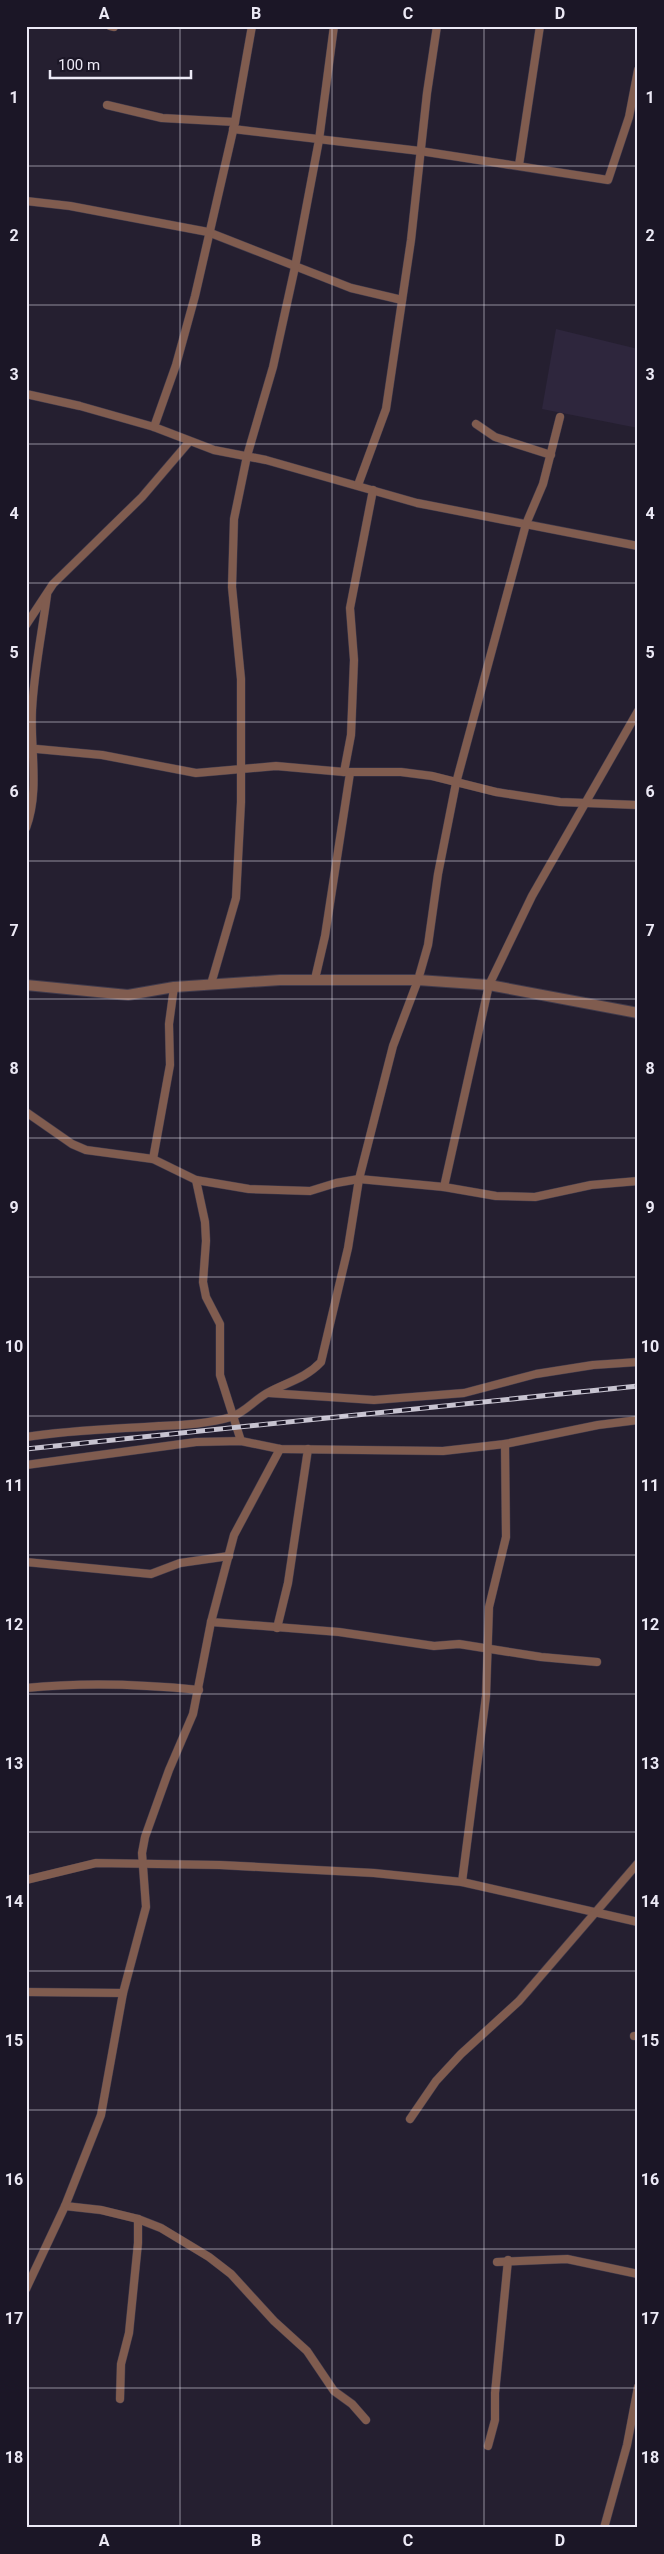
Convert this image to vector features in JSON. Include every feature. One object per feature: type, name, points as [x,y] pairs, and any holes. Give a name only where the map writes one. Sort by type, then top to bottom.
[{"type":"street","points":[[154,427],[176,365],[195,296],[208,232],[234,125],[252,26]]},
{"type":"street","points":[[211,984],[236,898],[241,769],[241,679],[232,587],[234,519],[247,456],[273,367],[295,267],[319,140],[334,26]]},
{"type":"street","points":[[358,485],[386,409],[416,205],[420,151],[437,26]]},
{"type":"street","points":[[519,165],[540,26]]},
{"type":"street","points":[[107,106],[162,118],[234,125],[319,140],[420,151],[608,180],[629,117],[638,70]]},
{"type":"street","points":[[26,201],[70,206],[208,232],[351,288],[402,300]]},
{"type":"street","points":[[26,394],[80,406],[154,427],[214,450],[247,456],[358,485],[417,503],[638,546]]},
{"type":"street","points":[[26,1437],[60,1432],[97,1432],[191,1424],[232,1417],[268,1393],[311,1372],[321,1362],[348,1248],[359,1179],[393,1046],[418,980],[428,945],[438,874],[456,783],[526,524],[543,484],[560,417]]},
{"type":"street","points":[[476,424],[495,436],[551,455]]},
{"type":"street","points":[[26,625],[47,592],[142,497],[189,442]]},
{"type":"street","points":[[315,979],[328,919],[351,734],[354,657],[350,608],[373,490]]},
{"type":"street","points":[[26,828],[34,801],[30,748],[34,677],[47,592]]},
{"type":"street","points":[[444,1187],[489,984],[532,896],[638,711]]},
{"type":"street","points":[[30,748],[102,755],[196,773],[276,766],[347,772],[402,772],[432,776],[456,783],[560,802],[638,805]]},
{"type":"street","points":[[26,985],[128,995],[174,987],[211,984],[315,979],[418,980],[489,984],[638,1013]]},
{"type":"street","points":[[153,1159],[170,1065],[169,1024],[174,987]]},
{"type":"street","points":[[26,1112],[72,1144],[86,1150],[153,1159],[196,1180],[249,1189],[310,1191],[336,1182],[359,1179],[444,1187],[496,1196],[535,1196],[591,1185],[638,1181]]},
{"type":"street","points":[[196,1180],[205,1222],[206,1241],[203,1282],[206,1298],[220,1324],[220,1375],[241,1442]]},
{"type":"street","points":[[268,1393],[374,1400],[464,1392],[536,1374],[609,1363],[638,1362]]},
{"type":"street","points":[[26,1465],[196,1442],[241,1442],[280,1450],[308,1448],[442,1451],[505,1444],[598,1424],[638,1420]]},
{"type":"street","points":[[462,1882],[486,1696],[489,1608],[506,1537],[505,1444]]},
{"type":"street","points":[[276,1628],[288,1583],[308,1448]]},
{"type":"street","points":[[26,2289],[65,2206],[101,2115],[123,1993],[146,1907],[147,1896],[143,1864],[145,1837],[168,1770],[193,1714],[212,1622],[234,1535],[280,1450]]},
{"type":"street","points":[[26,1562],[151,1574],[180,1563],[229,1556]]},
{"type":"street","points":[[212,1622],[339,1632],[434,1646],[459,1644],[541,1657],[597,1662]]},
{"type":"street","points":[[26,1688],[66,1684],[107,1684],[199,1690]]},
{"type":"street","points":[[26,1880],[96,1863],[220,1865],[317,1870],[462,1882],[638,1922]]},
{"type":"street","points":[[410,2119],[436,2081],[461,2054],[519,2001],[592,1913],[638,1863]]},
{"type":"street","points":[[26,1992],[123,1993]]},
{"type":"street","points":[[65,2206],[101,2210],[138,2219],[187,2243],[231,2274],[274,2321],[307,2351],[334,2391],[352,2404],[366,2420]]},
{"type":"street","points":[[120,2399],[121,2364],[129,2333],[138,2243],[138,2219]]},
{"type":"street","points":[[497,2262],[508,2260],[567,2259],[638,2274]]},
{"type":"street","points":[[488,2446],[494,2420],[508,2260]]},
{"type":"street","points":[[604,2528],[627,2445],[638,2386]]},
{"type":"shaded area","points":[[556,329],[638,349],[638,428],[542,409]]},
{"type":"railway","points":[[26,1449],[638,1386]]}]
